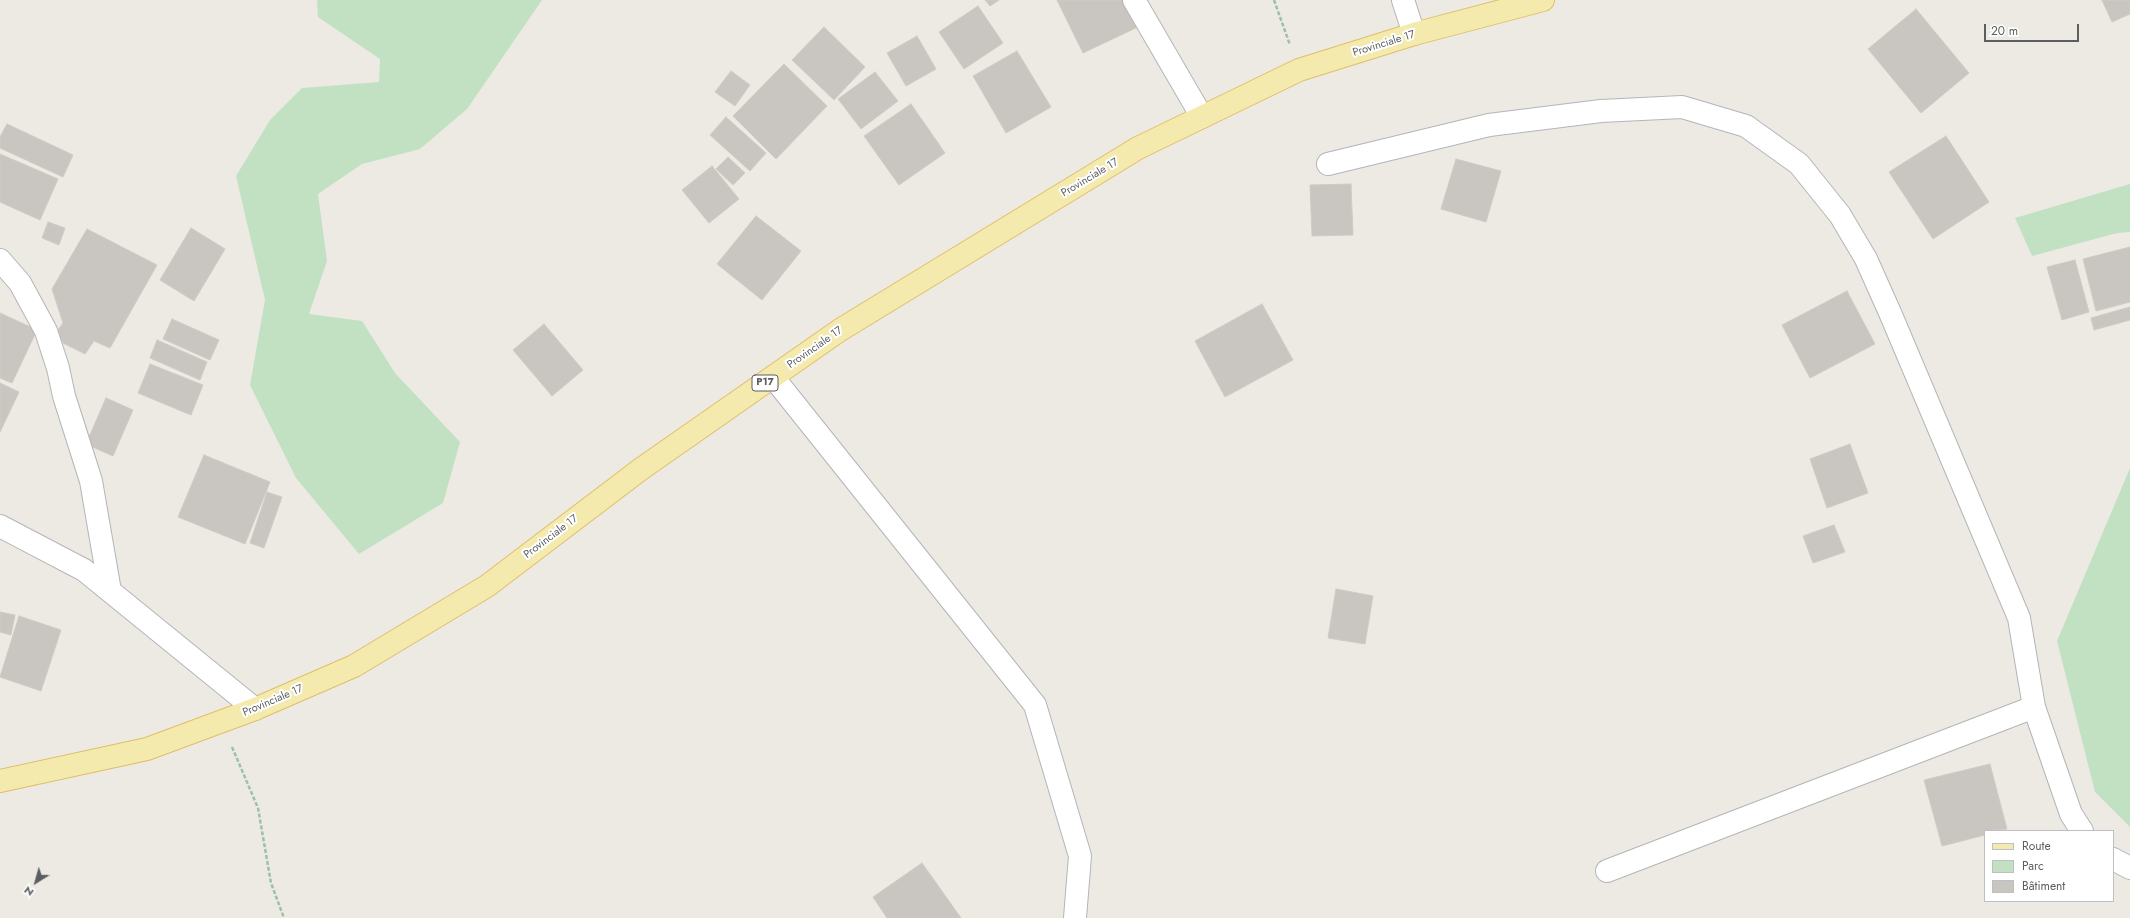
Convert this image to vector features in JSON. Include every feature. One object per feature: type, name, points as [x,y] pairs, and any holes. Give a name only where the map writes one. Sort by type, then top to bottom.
[{"type":"main road","name":"Provinciale 17","points":[[0,781],[147,749],[255,709],[354,666],[487,586],[641,469],[840,330],[1138,148],[1298,70],[1414,34],[1543,0]]},
{"type":"street","points":[[1134,0],[1202,117]]},
{"type":"street","points":[[1403,0],[1414,34]]},
{"type":"street","points":[[1328,164],[1489,125],[1601,111],[1682,107],[1746,126],[1799,164],[1840,214],[1866,259],[1891,316],[2019,618],[2034,707],[2071,814],[2081,830]]},
{"type":"street","points":[[0,260],[20,284],[46,331],[54,353],[64,396],[91,481],[110,591]]},
{"type":"street","points":[[773,377],[1035,705],[1080,856],[1076,918]]},
{"type":"street","points":[[0,526],[84,570],[255,709]]},
{"type":"street","points":[[1607,870],[2034,707]]},
{"type":"street","points":[[2114,860],[2130,868]]},
{"type":"path","points":[[1274,0],[1298,70]]},
{"type":"path","points":[[221,722],[258,808],[271,883],[284,918]]},
{"type":"green space","points":[[317,0],[542,0],[467,109],[420,149],[362,164],[318,194],[327,261],[309,314],[362,321],[395,373],[460,442],[443,503],[359,554],[296,478],[250,385],[265,300],[236,176],[270,120],[302,88],[379,82],[380,59],[318,17]]},
{"type":"green space","points":[[2130,184],[2130,232],[2117,233],[2032,256],[2015,218]]},
{"type":"green space","points":[[2130,468],[2130,827],[2095,792],[2057,641]]},
{"type":"building","points":[[985,0],[999,0],[990,6]]},
{"type":"building","points":[[1057,0],[1127,0],[1140,26],[1083,53]]},
{"type":"building","points":[[2102,0],[2130,0],[2130,14],[2112,22]]},
{"type":"building","points":[[978,6],[1003,43],[964,69],[939,32]]},
{"type":"building","points":[[1916,9],[1969,73],[1921,113],[1868,49]]},
{"type":"building","points":[[824,27],[865,67],[834,100],[792,60]]},
{"type":"building","points":[[917,36],[936,69],[906,86],[887,53]]},
{"type":"building","points":[[1017,51],[1051,107],[1006,133],[973,76]]},
{"type":"building","points":[[784,64],[827,106],[776,159],[733,116]]},
{"type":"building","points":[[731,71],[750,85],[735,106],[715,92]]},
{"type":"building","points":[[875,72],[898,101],[861,129],[838,99]]},
{"type":"building","points":[[911,104],[945,153],[899,185],[864,136]]},
{"type":"building","points":[[726,117],[766,153],[750,171],[710,135]]},
{"type":"building","points":[[7,124],[73,155],[63,177],[0,148],[0,137]]},
{"type":"building","points":[[1946,136],[1989,202],[1933,239],[1889,172]]},
{"type":"building","points":[[0,154],[58,179],[40,220],[0,202]]},
{"type":"building","points":[[728,157],[745,173],[733,185],[716,169]]},
{"type":"building","points":[[1456,159],[1501,171],[1486,222],[1441,209]]},
{"type":"building","points":[[712,166],[739,199],[709,223],[682,190]]},
{"type":"building","points":[[1351,184],[1353,235],[1312,236],[1310,185]]},
{"type":"building","points":[[756,216],[801,251],[762,300],[717,264]]},
{"type":"building","points":[[48,222],[65,228],[59,245],[42,238]]},
{"type":"building","points":[[191,228],[225,249],[194,301],[160,280]]},
{"type":"building","points":[[87,229],[157,265],[110,348],[94,341],[85,354],[63,343],[58,330],[63,323],[52,289]]},
{"type":"building","points":[[2130,247],[2130,302],[2096,311],[2083,259]]},
{"type":"building","points":[[2075,260],[2089,312],[2062,320],[2047,267]]},
{"type":"building","points":[[1847,291],[1875,344],[1810,378],[1782,325]]},
{"type":"building","points":[[1262,304],[1293,360],[1225,397],[1195,341]]},
{"type":"building","points":[[2130,307],[2130,320],[2094,330],[2091,318]]},
{"type":"building","points":[[0,313],[37,330],[12,383],[0,378]]},
{"type":"building","points":[[172,319],[219,340],[210,360],[163,339]]},
{"type":"building","points":[[544,324],[583,370],[552,396],[513,350]]},
{"type":"building","points":[[157,340],[207,362],[200,380],[150,358]]},
{"type":"building","points":[[150,364],[203,385],[191,415],[138,393]]},
{"type":"building","points":[[0,383],[19,392],[0,432]]},
{"type":"building","points":[[106,398],[133,410],[113,456],[86,444]]},
{"type":"building","points":[[1850,444],[1868,493],[1827,508],[1810,459]]},
{"type":"building","points":[[204,455],[270,482],[245,544],[178,517]]},
{"type":"building","points":[[267,492],[282,497],[264,548],[250,543]]},
{"type":"building","points":[[1834,525],[1845,552],[1813,563],[1803,536]]},
{"type":"building","points":[[1336,589],[1373,596],[1365,644],[1328,638]]},
{"type":"building","points":[[0,612],[15,615],[11,635],[0,632]]},
{"type":"building","points":[[19,616],[61,630],[41,691],[0,677]]},
{"type":"building","points":[[1990,764],[2007,829],[1984,830],[1984,835],[1942,846],[1924,780]]},
{"type":"building","points":[[922,863],[961,918],[887,918],[873,897]]}]
